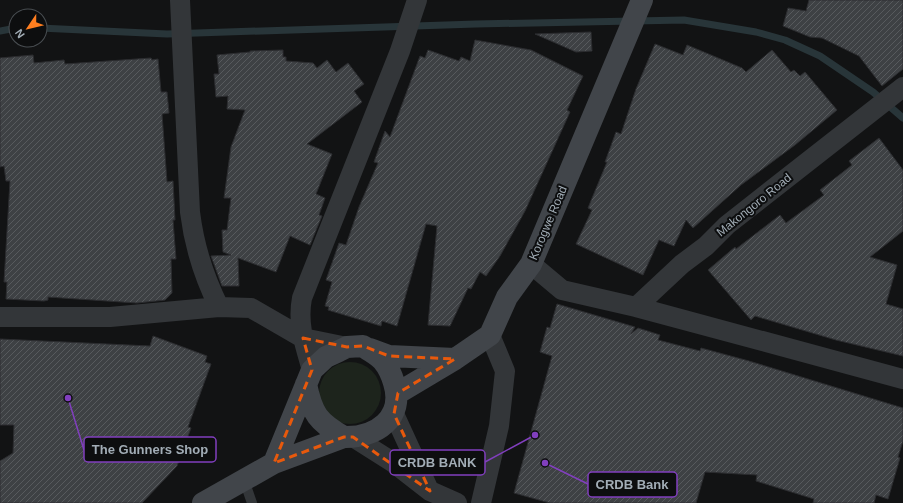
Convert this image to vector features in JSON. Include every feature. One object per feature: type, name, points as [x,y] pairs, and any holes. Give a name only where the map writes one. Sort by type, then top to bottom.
[{"type":"main road","name":"Korogwe Road","points":[[490,335],[507,297],[531,264],[642,0]]},
{"type":"main road","points":[[398,393],[455,359],[490,335]]},
{"type":"main road","points":[[274,463],[309,377],[326,357],[355,347],[389,356],[455,359]]},
{"type":"main road","points":[[203,503],[274,463],[348,437],[376,430],[384,425],[394,414],[397,407],[398,393],[392,376],[383,361],[355,347]]},
{"type":"main road","points":[[309,377],[310,404],[318,419],[326,426],[348,437]]},
{"type":"street","points":[[180,0],[184,46],[186,170],[193,236],[208,287],[219,307]]},
{"type":"street","points":[[309,377],[300,317],[302,298],[400,51],[417,1]]},
{"type":"street","name":"Makongoro Road","points":[[636,307],[682,264],[706,246],[727,226],[903,87]]},
{"type":"street","points":[[531,264],[562,290],[636,307],[903,379]]},
{"type":"street","points":[[0,317],[110,317],[219,307],[251,308],[303,338],[355,347]]},
{"type":"street","points":[[481,503],[499,426],[505,371],[490,335]]},
{"type":"street","points":[[394,414],[430,491]]},
{"type":"street","points":[[348,437],[394,463],[430,491],[457,503]]},
{"type":"lane","points":[[244,480],[252,503]]},
{"type":"highlighted area","points":[[303,338],[347,347],[363,346],[389,356],[455,359],[398,393],[394,414],[430,491],[353,437],[344,437],[274,463],[312,370]]},
{"type":"shaded area","points":[[344,362],[356,362],[372,371],[379,381],[381,393],[379,405],[372,415],[356,424],[344,424],[333,419],[324,410],[319,399],[319,387],[324,376],[333,367]]},
{"type":"building","points":[[809,0],[903,0],[903,69],[882,86],[859,56],[822,38],[810,37],[783,26],[788,8],[806,11]]},
{"type":"building","points":[[591,32],[592,51],[576,52],[535,34]]},
{"type":"building","points":[[475,40],[531,50],[583,76],[567,110],[570,112],[525,211],[500,256],[486,276],[480,272],[471,289],[468,288],[450,326],[428,325],[437,226],[426,224],[397,326],[382,321],[381,326],[328,310],[329,307],[325,306],[332,282],[326,280],[339,243],[346,245],[359,207],[378,163],[374,162],[385,131],[390,137],[420,56],[425,58],[428,50],[459,61],[461,57],[470,61]]},
{"type":"building","points":[[655,44],[683,55],[687,45],[742,68],[746,72],[772,50],[791,72],[794,70],[800,76],[805,72],[837,110],[795,145],[741,185],[693,228],[686,220],[674,246],[659,240],[643,275],[576,244],[592,210],[588,208],[607,162],[605,162],[616,132],[621,134],[636,89]]},
{"type":"building","points":[[283,50],[283,57],[286,57],[286,61],[313,63],[317,68],[327,60],[336,72],[348,63],[364,84],[354,91],[362,102],[307,144],[332,154],[316,194],[325,198],[319,215],[322,216],[310,245],[290,236],[276,272],[238,258],[239,286],[222,286],[211,256],[231,255],[223,252],[222,230],[227,230],[231,198],[224,198],[231,147],[245,110],[227,109],[228,96],[216,97],[214,74],[219,74],[217,55],[250,51]]},
{"type":"building","points":[[33,55],[34,63],[64,60],[65,64],[151,58],[152,60],[158,59],[161,92],[167,92],[169,113],[162,114],[167,182],[173,181],[175,220],[173,220],[176,259],[171,259],[172,293],[165,300],[137,303],[48,297],[48,300],[44,301],[6,299],[7,282],[4,282],[10,181],[6,181],[4,166],[0,167],[0,58]]},
{"type":"building","points":[[879,138],[903,170],[903,231],[870,257],[897,265],[886,304],[903,309],[903,356],[836,340],[755,316],[751,320],[708,270],[735,247],[736,249],[780,215],[786,223],[824,195],[820,190],[852,165],[849,161]]},
{"type":"building","points":[[557,304],[635,327],[631,334],[638,328],[660,335],[658,340],[700,351],[701,348],[749,361],[903,408],[903,441],[898,457],[900,458],[888,499],[876,495],[874,503],[813,503],[814,499],[756,481],[757,475],[705,472],[696,503],[550,503],[514,493],[552,356],[540,352],[547,327],[550,328]]},
{"type":"building","points":[[153,336],[207,356],[205,362],[211,364],[188,427],[191,428],[177,466],[142,503],[0,503],[0,461],[13,453],[14,425],[0,425],[0,339],[150,346]]},
{"type":"waterway","points":[[48,28],[167,34],[476,24],[684,20],[756,32],[785,40],[820,56],[873,92],[903,118]]},
{"type":"waterway","points":[[0,31],[8,30]]},
{"type":"place","name":"The Gunners Shop","points":[[68,398]]},
{"type":"place","name":"CRDB BANK","points":[[535,435]]},
{"type":"place","name":"CRDB Bank","points":[[545,463]]}]
